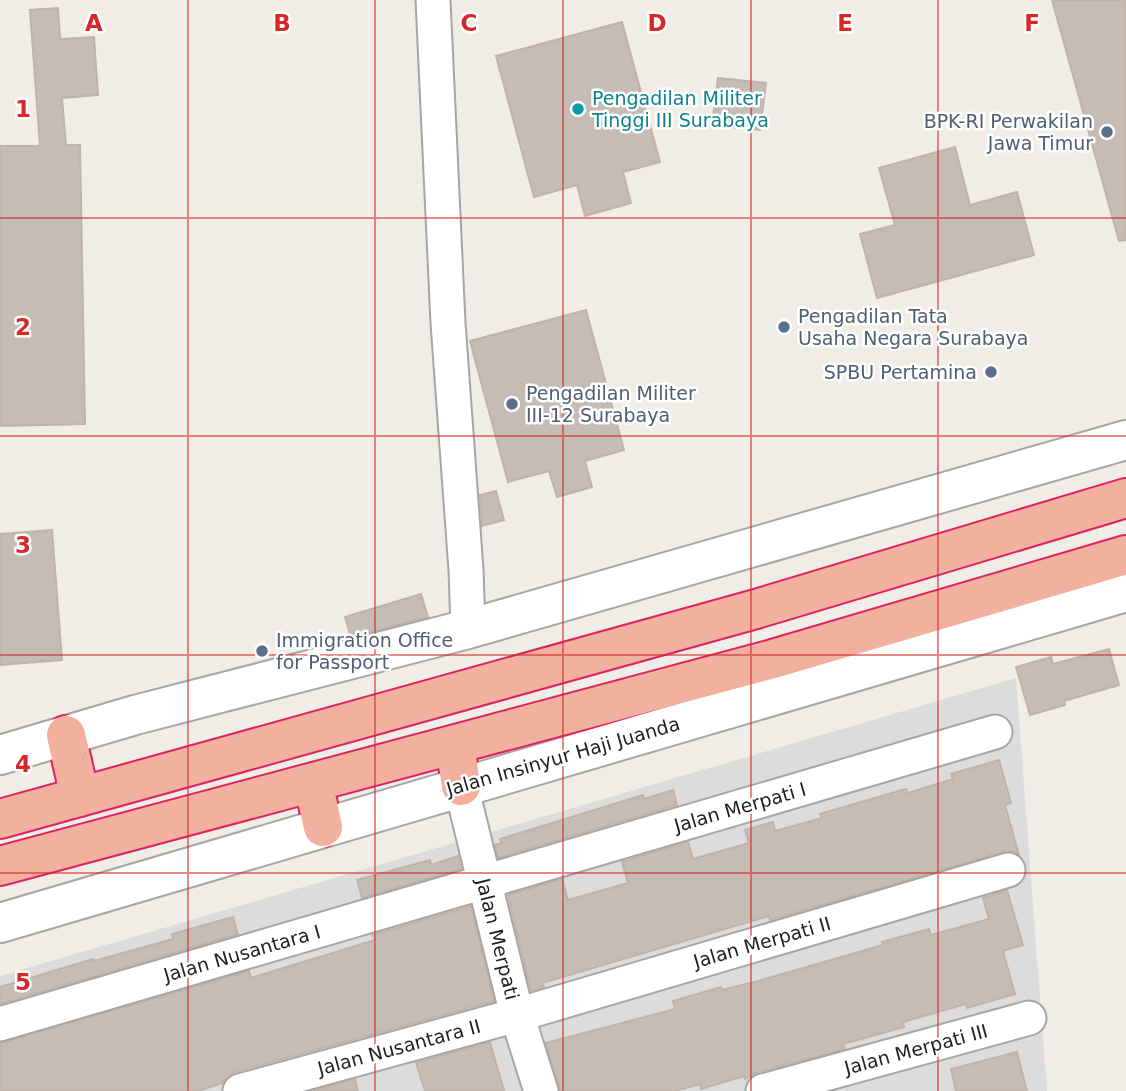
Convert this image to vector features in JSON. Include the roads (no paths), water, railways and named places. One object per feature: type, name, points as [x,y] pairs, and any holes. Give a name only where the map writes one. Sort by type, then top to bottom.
[{"type":"highway","points":[[0,819],[756,609],[1126,498]]},
{"type":"highway","name":"Jalan Insinyur Haji Juanda","points":[[0,866],[773,659],[1126,555]]},
{"type":"highway","points":[[66,735],[80,797]]},
{"type":"highway","points":[[455,744],[461,786]]},
{"type":"highway","points":[[313,782],[323,827]]},
{"type":"street","points":[[433,0],[447,309],[468,629]]},
{"type":"street","points":[[0,755],[135,715],[468,629],[1126,440]]},
{"type":"street","name":"Jalan Insinyur Haji Juanda","points":[[0,923],[1126,592]]},
{"type":"street","name":"Jalan Merpati I","points":[[484,881],[995,732]]},
{"type":"street","name":"Jalan Merpati","points":[[461,786],[517,1015],[541,1091]]},
{"type":"street","name":"Jalan Merpati II","points":[[517,1015],[1008,870]]},
{"type":"street","name":"Jalan Nusantara I","points":[[0,1024],[484,881]]},
{"type":"street","name":"Jalan Nusantara II","points":[[240,1091],[517,1015]]},
{"type":"street","name":"Jalan Merpati III","points":[[763,1091],[1029,1018]]},
{"type":"place","name":"Pengadilan Militer Tinggi III Surabaya","points":[[578,109]]},
{"type":"place","name":"BPK-RI Perwakilan Jawa Timur","points":[[1107,132]]},
{"type":"place","name":"Pengadilan Tata Usaha Negara Surabaya","points":[[784,327]]},
{"type":"place","name":"SPBU Pertamina","points":[[991,372]]},
{"type":"place","name":"Pengadilan Militer III-12 Surabaya","points":[[512,404]]},
{"type":"place","name":"Immigration Office for Passport","points":[[262,651]]}]
